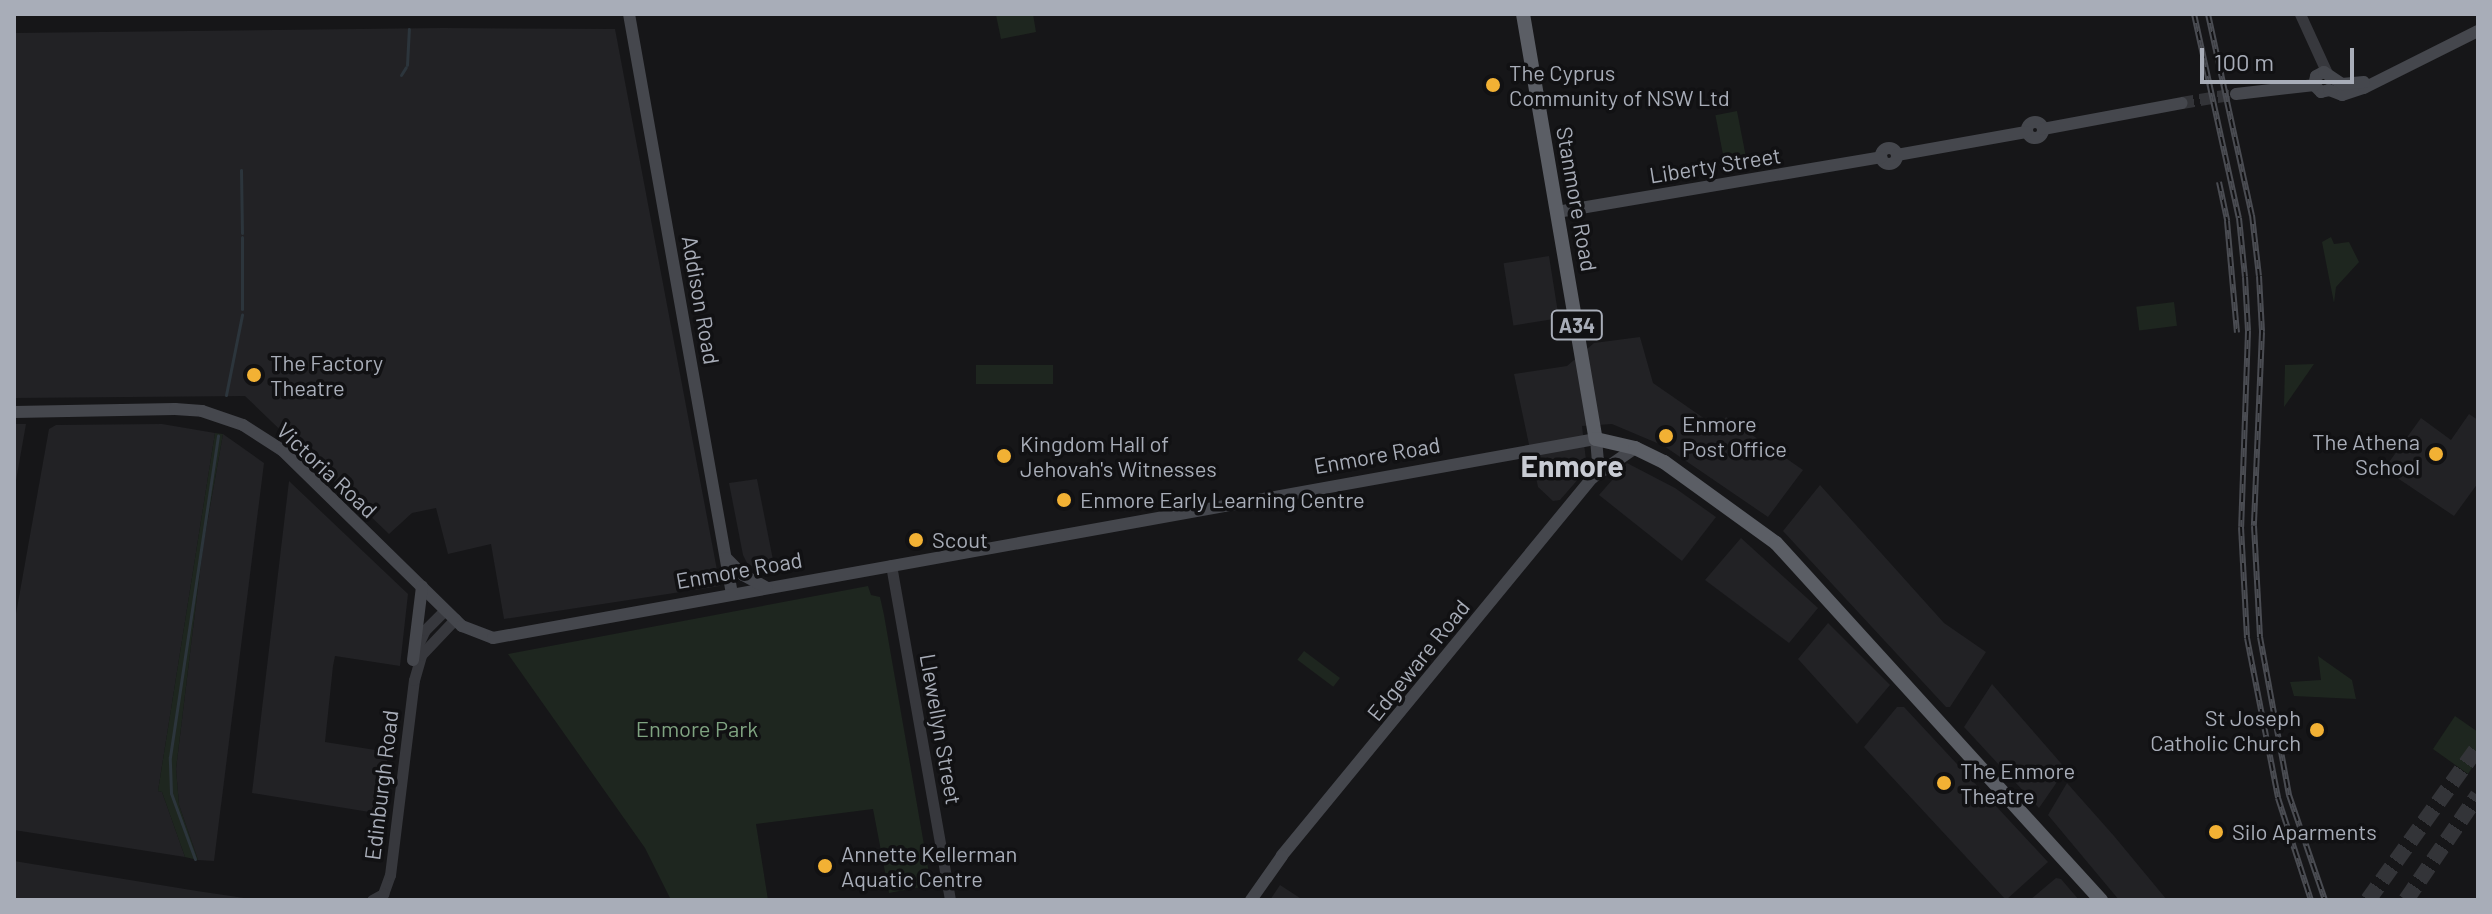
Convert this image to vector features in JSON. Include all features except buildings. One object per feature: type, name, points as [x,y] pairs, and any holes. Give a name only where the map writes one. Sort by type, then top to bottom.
[{"type":"highway","name":"Stanmore Road","points":[[1523,14],[1596,439]]},
{"type":"highway","name":"Enmore Road","points":[[1596,439],[1635,448],[1687,476],[1776,543],[2101,900]]},
{"type":"main road","name":"Addison Road","points":[[629,14],[732,594]]},
{"type":"main road","points":[[2236,94],[2314,85],[2316,76],[2330,81],[2342,95],[2478,31]]},
{"type":"main road","name":"Liberty Street","points":[[1557,212],[1881,157],[1891,165],[1897,155],[2026,132],[2037,139],[2043,129],[2182,103]]},
{"type":"main road","name":"Victoria Road","points":[[14,412],[187,410],[243,425],[282,450],[450,614],[483,636]]},
{"type":"main road","points":[[1592,478],[1598,455],[1596,439]]},
{"type":"main road","name":"Enmore Road","points":[[483,636],[505,637],[1596,439]]},
{"type":"main road","name":"Edgeware Road","points":[[1251,900],[1282,856],[1592,478],[1635,448]]},
{"type":"main road","points":[[726,558],[743,575],[767,588]]},
{"type":"main road","points":[[413,660],[422,587]]},
{"type":"street","points":[[2300,14],[2330,81]]},
{"type":"street","name":"Llewellyn Street","points":[[891,565],[950,900]]},
{"type":"street","name":"Edinburgh Road","points":[[414,680],[413,660],[425,630],[450,614]]},
{"type":"street","name":"Edinburgh Road","points":[[382,898],[390,875],[414,680],[421,655],[450,614]]},
{"type":"shaded area","points":[[615,29],[720,586],[504,619],[491,544],[448,554],[436,508],[412,513],[389,534],[245,396],[14,398],[14,33]]},
{"type":"shaded area","points":[[1549,256],[1559,318],[1513,325],[1504,263]]},
{"type":"shaded area","points":[[1640,337],[1653,383],[1718,428],[1726,417],[1803,470],[1768,517],[1664,446],[1612,424],[1582,426],[1587,469],[1560,500],[1553,501],[1538,487],[1514,374],[1567,366],[1594,343]]},
{"type":"shaded area","name":"The Athena School","points":[[2469,414],[2478,420],[2478,483],[2454,516],[2384,469],[2421,418],[2451,440]]},
{"type":"shaded area","points":[[14,424],[26,424],[14,492]]},
{"type":"shaded area","points":[[162,424],[215,433],[158,791],[162,792],[185,857],[14,830],[14,625],[49,429],[56,425]]},
{"type":"shaded area","points":[[223,434],[264,463],[214,861],[198,860],[179,805],[176,769],[203,546]]},
{"type":"shaded area","points":[[1627,463],[1675,488],[1716,517],[1682,561],[1599,495]]},
{"type":"shaded area","points":[[757,479],[775,570],[763,573],[747,563],[743,555],[729,483]]},
{"type":"shaded area","points":[[289,481],[408,594],[400,666],[335,656],[333,666],[325,742],[388,752],[382,814],[252,793]]},
{"type":"shaded area","points":[[1820,485],[1944,623],[1986,652],[1950,707],[1946,707],[1783,531]]},
{"type":"shaded area","points":[[1741,538],[1818,608],[1789,643],[1705,580]]},
{"type":"shaded area","points":[[1828,623],[1890,685],[1857,724],[1798,659]]},
{"type":"shaded area","points":[[1992,684],[2066,769],[2039,808],[1964,727]]},
{"type":"shaded area","points":[[1897,707],[1904,707],[2048,862],[2006,900],[1864,747]]},
{"type":"shaded area","points":[[2067,783],[2167,900],[2119,900],[2048,815]]},
{"type":"shaded area","points":[[14,861],[197,891],[257,900],[14,900]]},
{"type":"shaded area","points":[[2056,878],[2061,879],[2079,900],[2030,900]]},
{"type":"shaded area","points":[[1280,885],[1303,900],[1270,900]]},
{"type":"green space","points":[[1033,14],[1036,32],[1001,39],[996,15]]},
{"type":"green space","points":[[1737,111],[1748,167],[1726,171],[1715,115]]},
{"type":"green space","points":[[2331,237],[2334,244],[2349,242],[2359,262],[2336,287],[2334,303],[2322,242]]},
{"type":"green space","points":[[2174,302],[2177,326],[2139,330],[2136,307]]},
{"type":"green space","points":[[2314,364],[2284,407],[2285,365]]},
{"type":"green space","points":[[976,365],[1053,365],[1053,384],[976,384]]},
{"type":"green space","points":[[215,433],[223,434],[203,546],[176,769],[179,805],[198,860],[185,857],[162,792],[158,791]]},
{"type":"green space","name":"Enmore Park","points":[[868,586],[871,595],[880,597],[884,615],[931,885],[889,893],[873,809],[756,824],[768,900],[671,900],[645,848],[508,654]]},
{"type":"green space","points":[[1304,651],[1340,678],[1333,687],[1297,660]]},
{"type":"green space","points":[[2318,656],[2352,680],[2356,699],[2294,696],[2290,682],[2321,680]]},
{"type":"green space","points":[[2455,716],[2478,732],[2478,759],[2468,774],[2433,749]]},
{"type":"waterway","points":[[407,65],[409,29]]},
{"type":"waterway","points":[[401,75],[406,67]]},
{"type":"waterway","points":[[241,170],[242,233]]},
{"type":"waterway","points":[[242,237],[242,309]]},
{"type":"waterway","points":[[226,395],[242,315]]},
{"type":"waterway","points":[[195,859],[171,793],[170,757],[218,436]]},
{"type":"tunnel","points":[[2182,103],[2236,94]]},
{"type":"tunnel","points":[[2368,900],[2478,747]]},
{"type":"tunnel","points":[[2406,900],[2478,795]]},
{"type":"railway","points":[[2194,14],[2239,218],[2245,277],[2248,331],[2241,527],[2247,638],[2278,798],[2311,900]]},
{"type":"railway","points":[[2208,14],[2252,215],[2259,276],[2262,332],[2254,526],[2260,637],[2289,795],[2325,900]]},
{"type":"railway","points":[[2219,182],[2227,221],[2237,333]]},
{"type":"place","name":"The Cyprus Community of NSW Ltd","points":[[1493,85]]},
{"type":"place","name":"The Factory Theatre","points":[[254,375]]},
{"type":"place","name":"Enmore Post Office","points":[[1666,436]]},
{"type":"place","name":"The Athena School","points":[[2436,454]]},
{"type":"place","name":"Kingdom Hall of Jehovah's Witnesses","points":[[1004,456]]},
{"type":"place","name":"Enmore Early Learning Centre","points":[[1064,500]]},
{"type":"place","name":"Scout","points":[[916,540]]},
{"type":"place","name":"St Joseph Catholic Church","points":[[2317,730]]},
{"type":"place","name":"The Enmore Theatre","points":[[1944,783]]},
{"type":"place","name":"Silo Aparments","points":[[2216,832]]},
{"type":"place","name":"Annette Kellerman Aquatic Centre","points":[[825,866]]},
{"type":"district","name":"Enmore","points":[[1572,465]]}]
